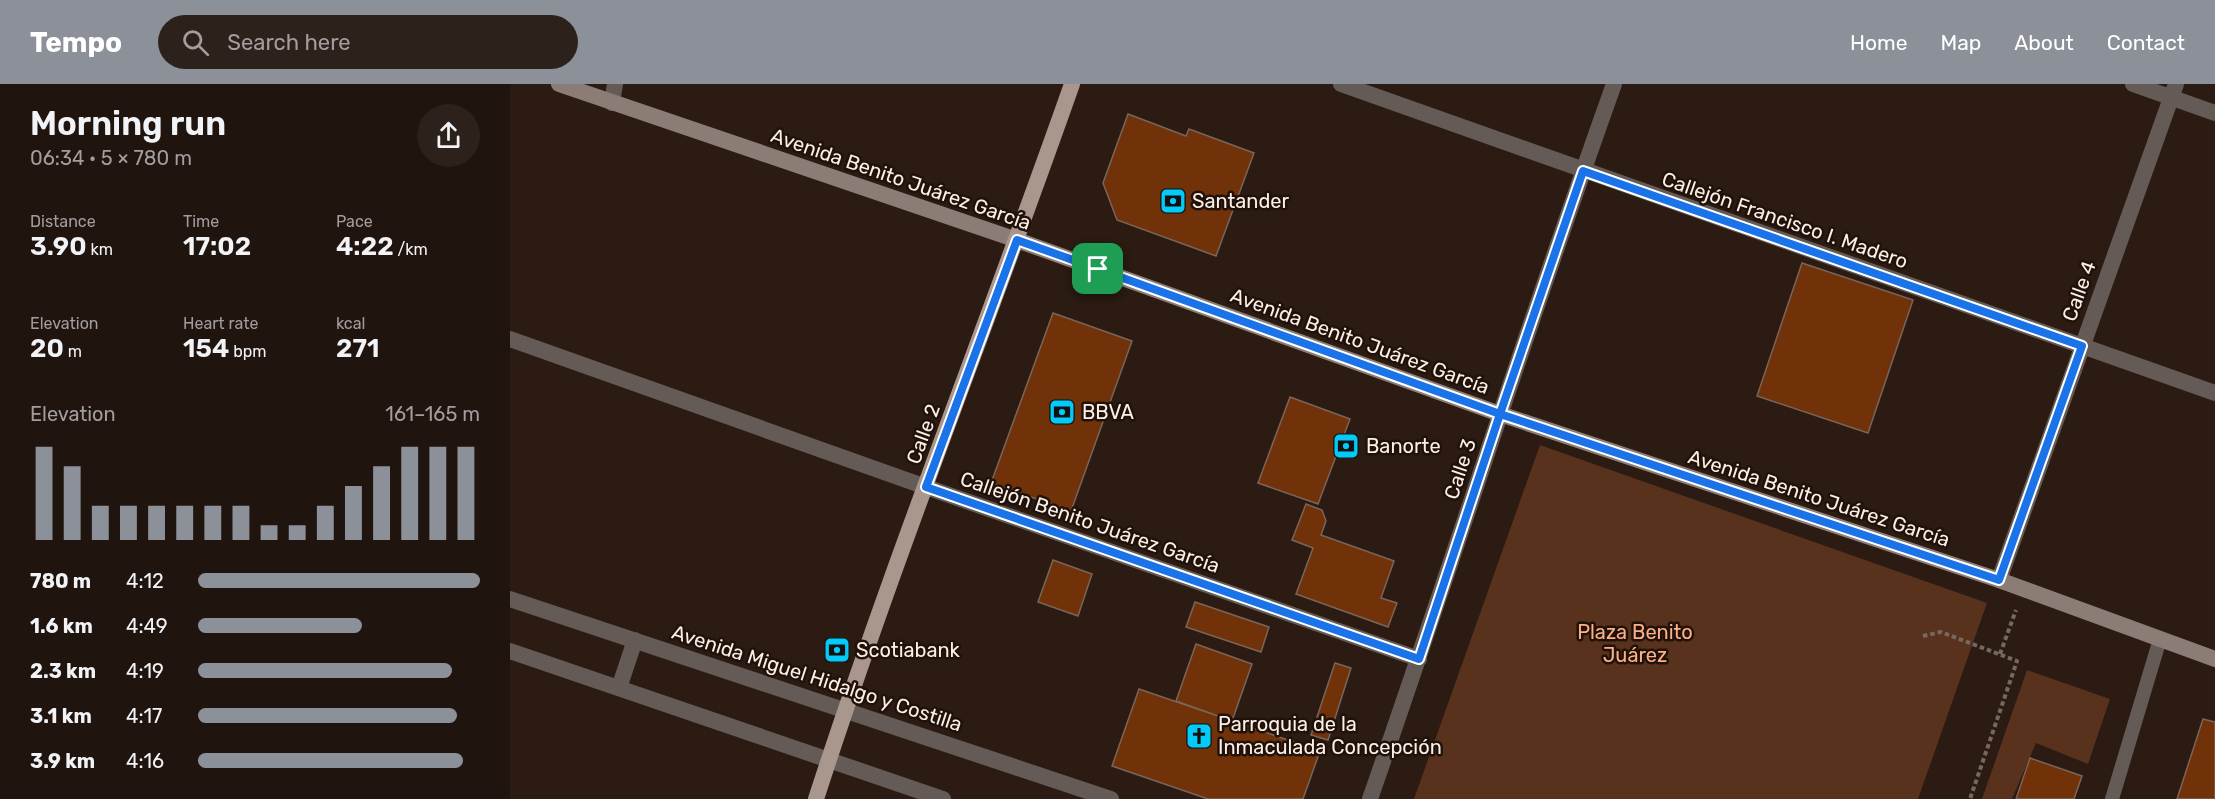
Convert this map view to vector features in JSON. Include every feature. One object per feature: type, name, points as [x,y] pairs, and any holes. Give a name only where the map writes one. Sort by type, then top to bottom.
[{"type":"main road","name":"Avenida Benito Juárez García","points":[[559,84],[1017,240],[1500,414],[1999,580],[2215,659]]},
{"type":"main road","name":"Calle 2","points":[[816,799],[1072,84]]},
{"type":"street","points":[[612,103],[615,84]]},
{"type":"street","name":"Callejón Francisco I. Madero","points":[[1341,84],[2215,393]]},
{"type":"street","name":"Calle 3","points":[[1370,799],[1614,84]]},
{"type":"street","points":[[2133,84],[2174,91],[2215,113]]},
{"type":"street","name":"Calle 4","points":[[1999,580],[2174,91]]},
{"type":"street","name":"Callejón Benito Juárez García","points":[[510,339],[1419,659]]},
{"type":"street","name":"Avenida Miguel Hidalgo y Costilla","points":[[510,599],[1111,799]]},
{"type":"street","points":[[619,688],[635,640]]},
{"type":"street","points":[[510,651],[943,799]]},
{"type":"lane","points":[[2112,799],[2160,639]]},
{"type":"path","points":[[2000,654],[2024,589]]},
{"type":"path","points":[[1923,636],[1941,632],[2017,661],[1970,799]]},
{"type":"green space","name":"Plaza Benito Juárez","points":[[1540,445],[1987,603],[1918,799],[1414,799]]},
{"type":"green space","points":[[2027,670],[2110,699],[2088,764],[2036,743],[2012,799],[1982,799]]},
{"type":"building","name":"Santander","points":[[1128,114],[1186,136],[1189,129],[1254,153],[1216,256],[1117,220],[1103,183]]},
{"type":"building","points":[[1802,263],[1913,300],[1868,433],[1757,396]]},
{"type":"building","name":"BBVA","points":[[1053,313],[1132,341],[1071,511],[991,483]]},
{"type":"building","points":[[1290,397],[1350,419],[1318,504],[1258,483]]},
{"type":"building","points":[[1306,504],[1322,510],[1326,521],[1321,535],[1394,561],[1381,598],[1397,603],[1388,627],[1296,594],[1313,548],[1292,540]]},
{"type":"building","points":[[1053,560],[1092,574],[1078,616],[1038,602]]},
{"type":"building","points":[[1195,602],[1269,627],[1261,652],[1186,627]]},
{"type":"building","points":[[1196,644],[1252,664],[1232,721],[1176,701]]},
{"type":"building","points":[[1335,663],[1351,668],[1328,740],[1311,735]]},
{"type":"building","name":"Parroquia de la Inmaculada Concepción","points":[[1139,689],[1320,751],[1303,799],[1208,799],[1112,766]]},
{"type":"building","points":[[2203,719],[2215,722],[2215,799],[2177,799]]},
{"type":"building","points":[[2030,758],[2082,776],[2074,799],[2016,799]]},
{"type":"place","name":"Santander","points":[[1173,201]]},
{"type":"place","name":"BBVA","points":[[1062,412]]},
{"type":"place","name":"Banorte","points":[[1346,446]]},
{"type":"place","name":"Scotiabank","points":[[837,650]]},
{"type":"place","name":"Parroquia de la Inmaculada Concepción","points":[[1199,736]]},
{"type":"route","points":[[1098,269],[1017,240],[926,487],[1419,659],[1500,414],[1999,580],[2082,346],[1583,171],[1500,414],[1098,269]]}]
